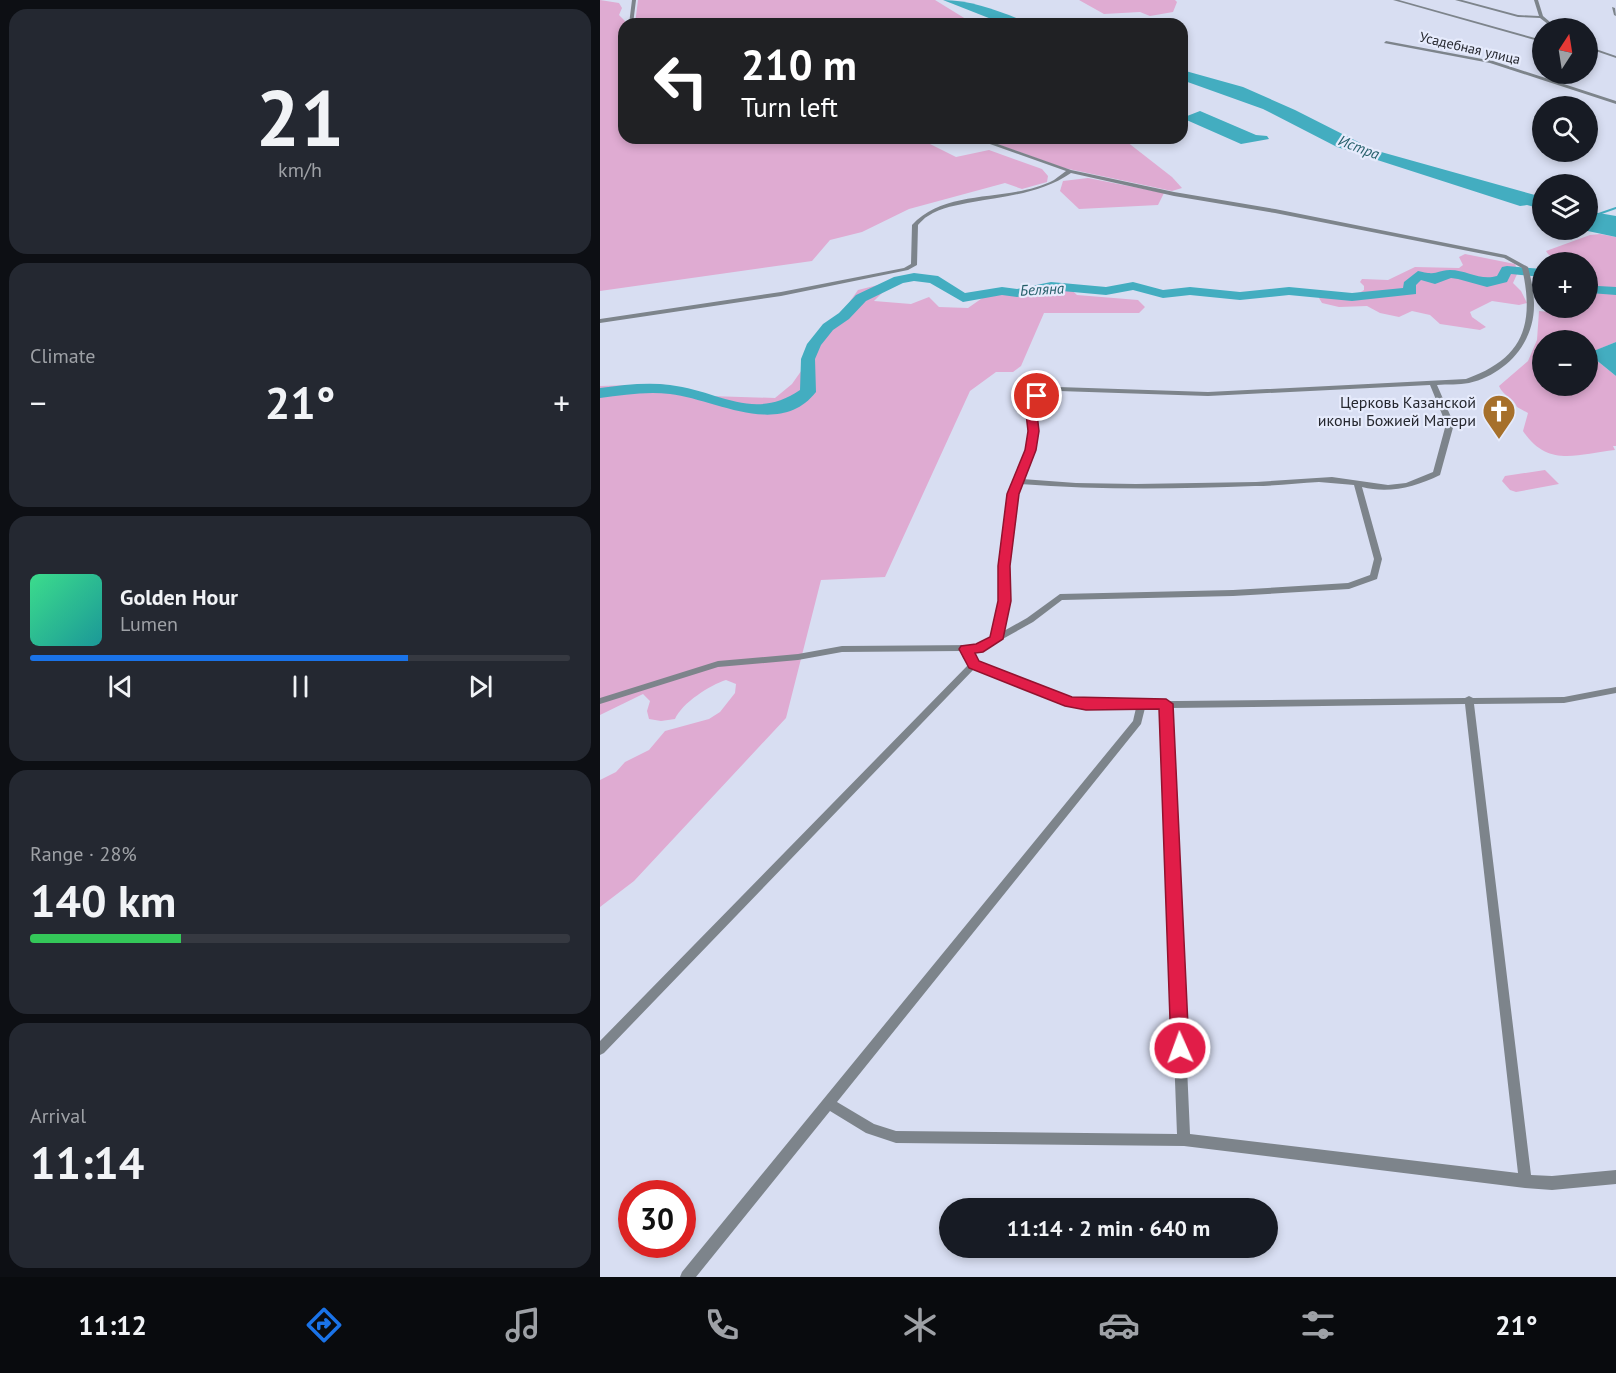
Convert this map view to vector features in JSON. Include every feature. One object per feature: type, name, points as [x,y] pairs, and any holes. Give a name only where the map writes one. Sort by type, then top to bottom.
[{"type":"street","points":[[632,18],[634,0]]},
{"type":"street","name":"Усадебная улица","points":[[1395,0],[1532,38]]},
{"type":"street","points":[[1457,0],[1518,16],[1541,17],[1536,0]]},
{"type":"street","points":[[1613,8],[1616,15]]},
{"type":"street","name":"Усадебная улица","points":[[1386,42],[1491,62],[1616,103]]},
{"type":"street","points":[[1598,51],[1616,57]]},
{"type":"street","points":[[1598,57],[1616,62]]},
{"type":"street","points":[[993,144],[1070,171],[1174,194],[1275,211],[1506,257],[1526,271],[1533,304],[1522,341],[1511,360],[1498,370],[1480,378],[1433,384],[1208,394],[1105,389],[1046,391],[1032,399],[1031,450],[1017,481],[1004,566],[1005,601],[996,639]]},
{"type":"street","points":[[600,321],[781,294],[906,269],[914,265],[915,225],[925,215],[995,195],[1053,185],[1070,171]]},
{"type":"street","points":[[1017,481],[1059,485],[1258,484],[1332,478],[1384,489],[1403,487],[1437,472],[1450,424],[1433,384]]},
{"type":"street","points":[[600,701],[718,664],[798,657],[842,649],[978,648],[1030,620],[1060,597],[1233,593],[1349,586],[1374,577],[1378,560],[1357,483]]},
{"type":"street","points":[[966,649],[974,664],[1070,702],[1086,705],[1469,699],[1564,700],[1616,690]]},
{"type":"street","points":[[600,1049],[974,664]]},
{"type":"street","points":[[1469,699],[1525,1181]]},
{"type":"street","points":[[687,1277],[830,1104],[1138,722],[1141,704]]},
{"type":"street","points":[[1166,704],[1184,1140]]},
{"type":"street","points":[[830,1104],[871,1129],[896,1137],[1184,1140],[1525,1181],[1552,1182],[1616,1177]]},
{"type":"shaded area","points":[[600,0],[619,3],[622,8],[619,15],[622,18],[618,18],[618,144],[930,144],[956,157],[989,150],[1042,169],[1048,176],[1047,182],[1022,189],[1005,183],[909,209],[862,232],[830,240],[812,261],[600,291]]},
{"type":"shaded area","points":[[638,0],[935,0],[964,18],[636,18]]},
{"type":"shaded area","points":[[1079,0],[1175,0],[1177,2],[1173,12],[1150,16],[1140,12],[1104,14]]},
{"type":"shaded area","points":[[997,144],[1130,144],[1172,177],[1182,188],[1172,191],[1064,168]]},
{"type":"shaded area","points":[[1088,178],[1164,193],[1158,205],[1079,209],[1060,191],[1063,181]]},
{"type":"shaded area","points":[[1598,234],[1616,237],[1616,342],[1598,350],[1598,330],[1538,330],[1539,318],[1598,318],[1598,252],[1546,251],[1576,240],[1598,240]]},
{"type":"shaded area","points":[[1465,254],[1515,264],[1518,272],[1513,283],[1521,291],[1527,303],[1519,305],[1492,301],[1470,312],[1472,317],[1486,327],[1480,330],[1440,324],[1430,315],[1412,311],[1399,317],[1380,313],[1367,306],[1339,307],[1322,303],[1319,298],[1329,294],[1359,293],[1364,290],[1360,282],[1362,279],[1388,280],[1415,267],[1459,268],[1463,265],[1459,257]]},
{"type":"shaded area","points":[[894,281],[874,301],[911,304],[929,297],[939,307],[968,308],[988,294],[1065,284],[1077,295],[1138,300],[1145,307],[1139,313],[1044,313],[1021,366],[1013,372],[996,372],[970,391],[885,577],[821,580],[786,718],[634,881],[600,907],[600,780],[616,772],[625,762],[649,750],[665,731],[709,719],[720,712],[735,693],[736,684],[726,680],[712,686],[690,701],[675,719],[661,721],[649,719],[647,711],[650,701],[643,694],[600,715],[600,386],[661,384],[710,396],[775,398],[792,384],[858,290]]},
{"type":"shaded area","points":[[1532,352],[1532,396],[1598,396],[1598,361],[1616,376],[1616,446],[1613,446],[1615,450],[1564,456],[1543,450],[1533,443],[1523,431],[1528,413],[1517,407],[1499,386],[1528,361]]},
{"type":"shaded area","points":[[1545,470],[1559,484],[1516,492],[1510,490],[1502,481],[1505,476]]},
{"type":"water","points":[[943,0],[976,4],[1015,18],[989,18]]},
{"type":"water","name":"Истра","points":[[1188,72],[1243,87],[1295,110],[1374,150],[1532,194],[1532,206],[1520,206],[1337,147],[1263,109],[1188,82]]},
{"type":"water","points":[[1200,111],[1256,135],[1267,136],[1269,139],[1241,144],[1188,121],[1188,116]]},
{"type":"water","points":[[1598,213],[1616,216],[1616,237],[1598,233]]},
{"type":"water","points":[[1616,342],[1616,376],[1598,361],[1598,349]]},
{"type":"waterway","points":[[1598,214],[1616,208]]},
{"type":"waterway","name":"Беляна","points":[[600,393],[669,389],[757,410],[774,409],[791,404],[808,392],[808,359],[814,344],[828,327],[844,316],[861,298],[899,280],[914,277],[933,279],[963,298],[1002,291],[1017,293],[1051,286],[1106,291],[1133,286],[1163,294],[1190,291],[1240,296],[1289,291],[1352,297],[1411,291],[1409,285],[1418,275],[1435,280],[1449,274],[1459,275],[1487,283],[1502,279],[1507,270],[1532,272]]},
{"type":"waterway","name":"Беляна","points":[[1598,290],[1616,291]]},
{"type":"place","name":"Церковь Казанской иконы Божией Матери","points":[[1499,440]]},
{"type":"route","points":[[1037,396],[1032,399],[1030,405],[1033,431],[1031,450],[1013,494],[1004,566],[1005,601],[996,639],[978,648],[966,649],[968,658],[974,664],[1070,702],[1086,705],[1166,704],[1180,1048]]}]
